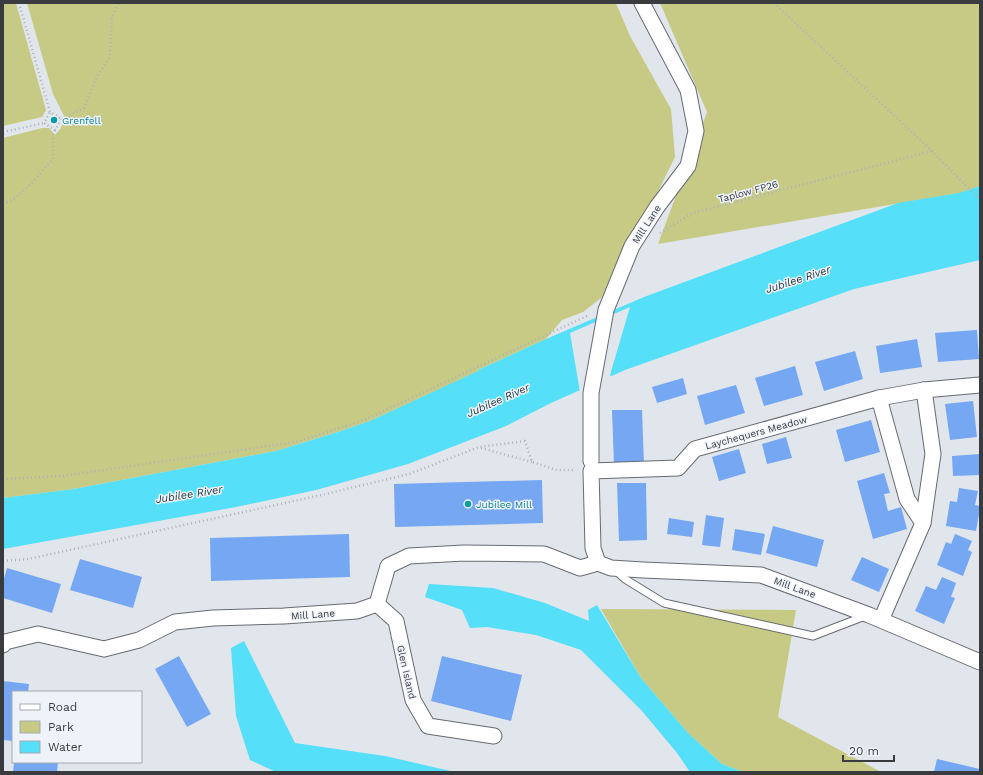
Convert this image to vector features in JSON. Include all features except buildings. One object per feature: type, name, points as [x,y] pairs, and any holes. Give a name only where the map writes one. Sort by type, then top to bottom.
[{"type":"street","name":"Mill Lane","points":[[605,565],[593,548],[591,393],[606,308],[632,246],[657,207],[688,166],[696,131],[688,90],[642,3]]},
{"type":"street","name":"Laychequers Meadow","points":[[591,466],[678,468],[695,449],[879,398],[924,390],[980,385]]},
{"type":"street","points":[[875,617],[923,523],[933,454],[924,390]]},
{"type":"street","points":[[879,398],[907,499],[923,523]]},
{"type":"street","name":"Mill Lane","points":[[3,645],[5,642],[38,634],[104,649],[139,640],[175,622],[213,618],[284,616],[357,611],[377,604],[388,566],[409,556],[464,553],[544,554],[580,568],[605,565],[761,575],[875,617],[980,662]]},
{"type":"street","name":"Glen Island","points":[[377,604],[396,621],[413,700],[428,726],[494,736]]},
{"type":"lane","points":[[605,565],[664,603],[813,636],[875,617]]},
{"type":"path","points":[[19,3],[50,112],[62,119]]},
{"type":"path","points":[[3,204],[10,201],[30,185],[53,159],[53,136],[62,119],[84,108],[97,76],[110,57],[112,16],[119,3]]},
{"type":"path","points":[[774,3],[932,151],[980,200]]},
{"type":"path","points":[[44,123],[50,112]]},
{"type":"path","points":[[3,132],[44,123],[55,130]]},
{"type":"path","name":"Taplow FP26","points":[[656,238],[661,232],[693,213],[932,151]]},
{"type":"path","points":[[3,480],[62,476],[296,442],[364,420],[606,308]]},
{"type":"path","points":[[3,561],[36,557],[317,496],[409,474],[479,447],[525,441],[532,462]]},
{"type":"path","points":[[479,447],[557,470],[591,466]]},
{"type":"green space","points":[[3,3],[16,3],[46,110],[42,117],[3,126]]},
{"type":"green space","points":[[27,3],[616,3],[630,36],[671,109],[675,157],[639,230],[601,298],[583,312],[562,320],[546,339],[370,421],[276,451],[74,489],[3,498],[3,138],[42,128],[49,128],[55,135],[61,128],[64,116],[53,94]]},
{"type":"green space","points":[[660,3],[980,3],[980,186],[960,193],[658,244],[707,112]]},
{"type":"green space","points":[[601,609],[796,610],[778,717],[881,772],[743,772],[722,764],[688,733],[641,678]]},
{"type":"water","name":"Jubilee River","points":[[980,186],[980,260],[854,289],[625,370],[551,403],[506,426],[408,464],[316,490],[236,507],[3,549],[3,498],[74,489],[276,451],[338,432],[370,421],[546,339],[644,297],[898,203],[959,193]]},
{"type":"water","points":[[429,584],[493,588],[545,603],[589,621],[588,610],[597,605],[641,678],[688,733],[722,764],[743,772],[690,772],[677,753],[642,711],[581,650],[536,635],[487,627],[470,628],[462,610],[425,597]]},
{"type":"water","points":[[244,641],[295,743],[385,756],[455,772],[276,772],[250,760],[236,716],[231,648]]},
{"type":"pier","points":[[630,307],[610,375],[611,379],[580,392],[570,333]]},
{"type":"place","name":"Grenfell","points":[[54,120]]},
{"type":"place","name":"Jubilee Mill","points":[[468,504]]}]
